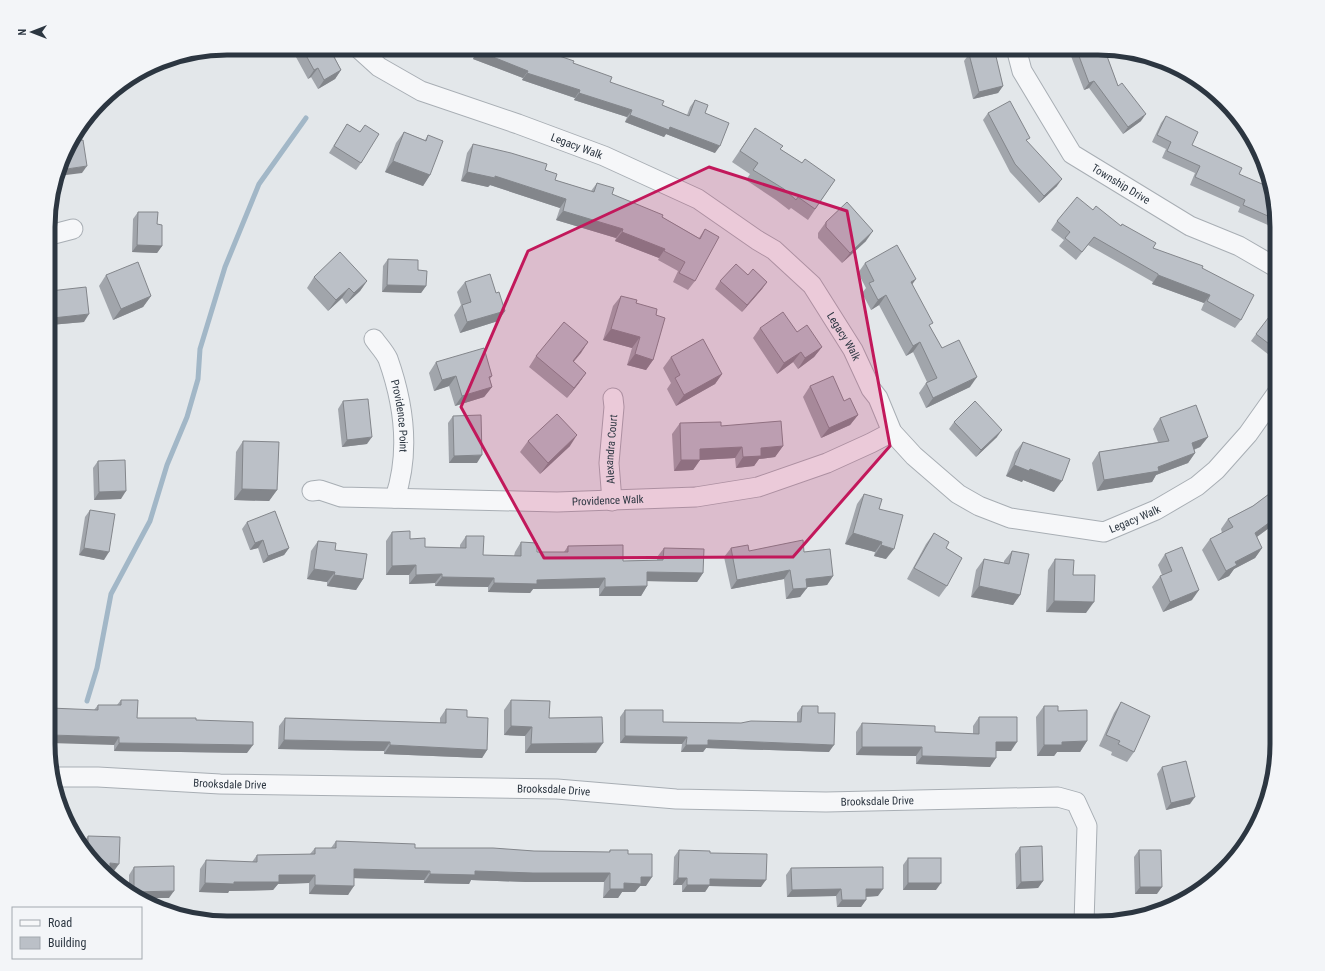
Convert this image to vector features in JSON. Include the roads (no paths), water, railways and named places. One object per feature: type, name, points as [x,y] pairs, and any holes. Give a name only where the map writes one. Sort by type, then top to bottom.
[{"type":"street","name":"Legacy Walk","points":[[366,55],[379,67],[420,91],[518,124],[597,154],[698,199],[756,240],[774,250],[812,285],[853,350],[871,389],[878,398],[892,432],[914,456],[958,494],[979,506],[1010,518],[1033,523],[1057,524],[1104,532],[1156,510],[1198,486],[1233,453],[1270,403]]},
{"type":"street","name":"Township Drive","points":[[1018,55],[1022,71],[1072,154],[1190,226],[1239,246],[1270,264]]},
{"type":"street","points":[[55,234],[73,229]]},
{"type":"street","name":"Providence Point","points":[[374,339],[387,358],[400,406],[405,442],[401,480],[395,498]]},
{"type":"street","name":"Alexandra Court","points":[[612,501],[609,463],[614,407],[613,398]]},
{"type":"street","name":"Providence Walk","points":[[312,491],[320,490],[340,497],[557,502],[696,497],[758,487],[827,463],[892,432]]},
{"type":"street","name":"Brooksdale Drive","points":[[58,777],[98,777],[220,784],[557,789],[676,799],[826,802],[1058,797],[1076,802],[1087,826],[1084,916]]},
{"type":"waterway","points":[[87,701],[97,668],[111,594],[150,521],[167,465],[187,417],[198,379],[200,349],[225,267],[259,184],[306,118]]}]
